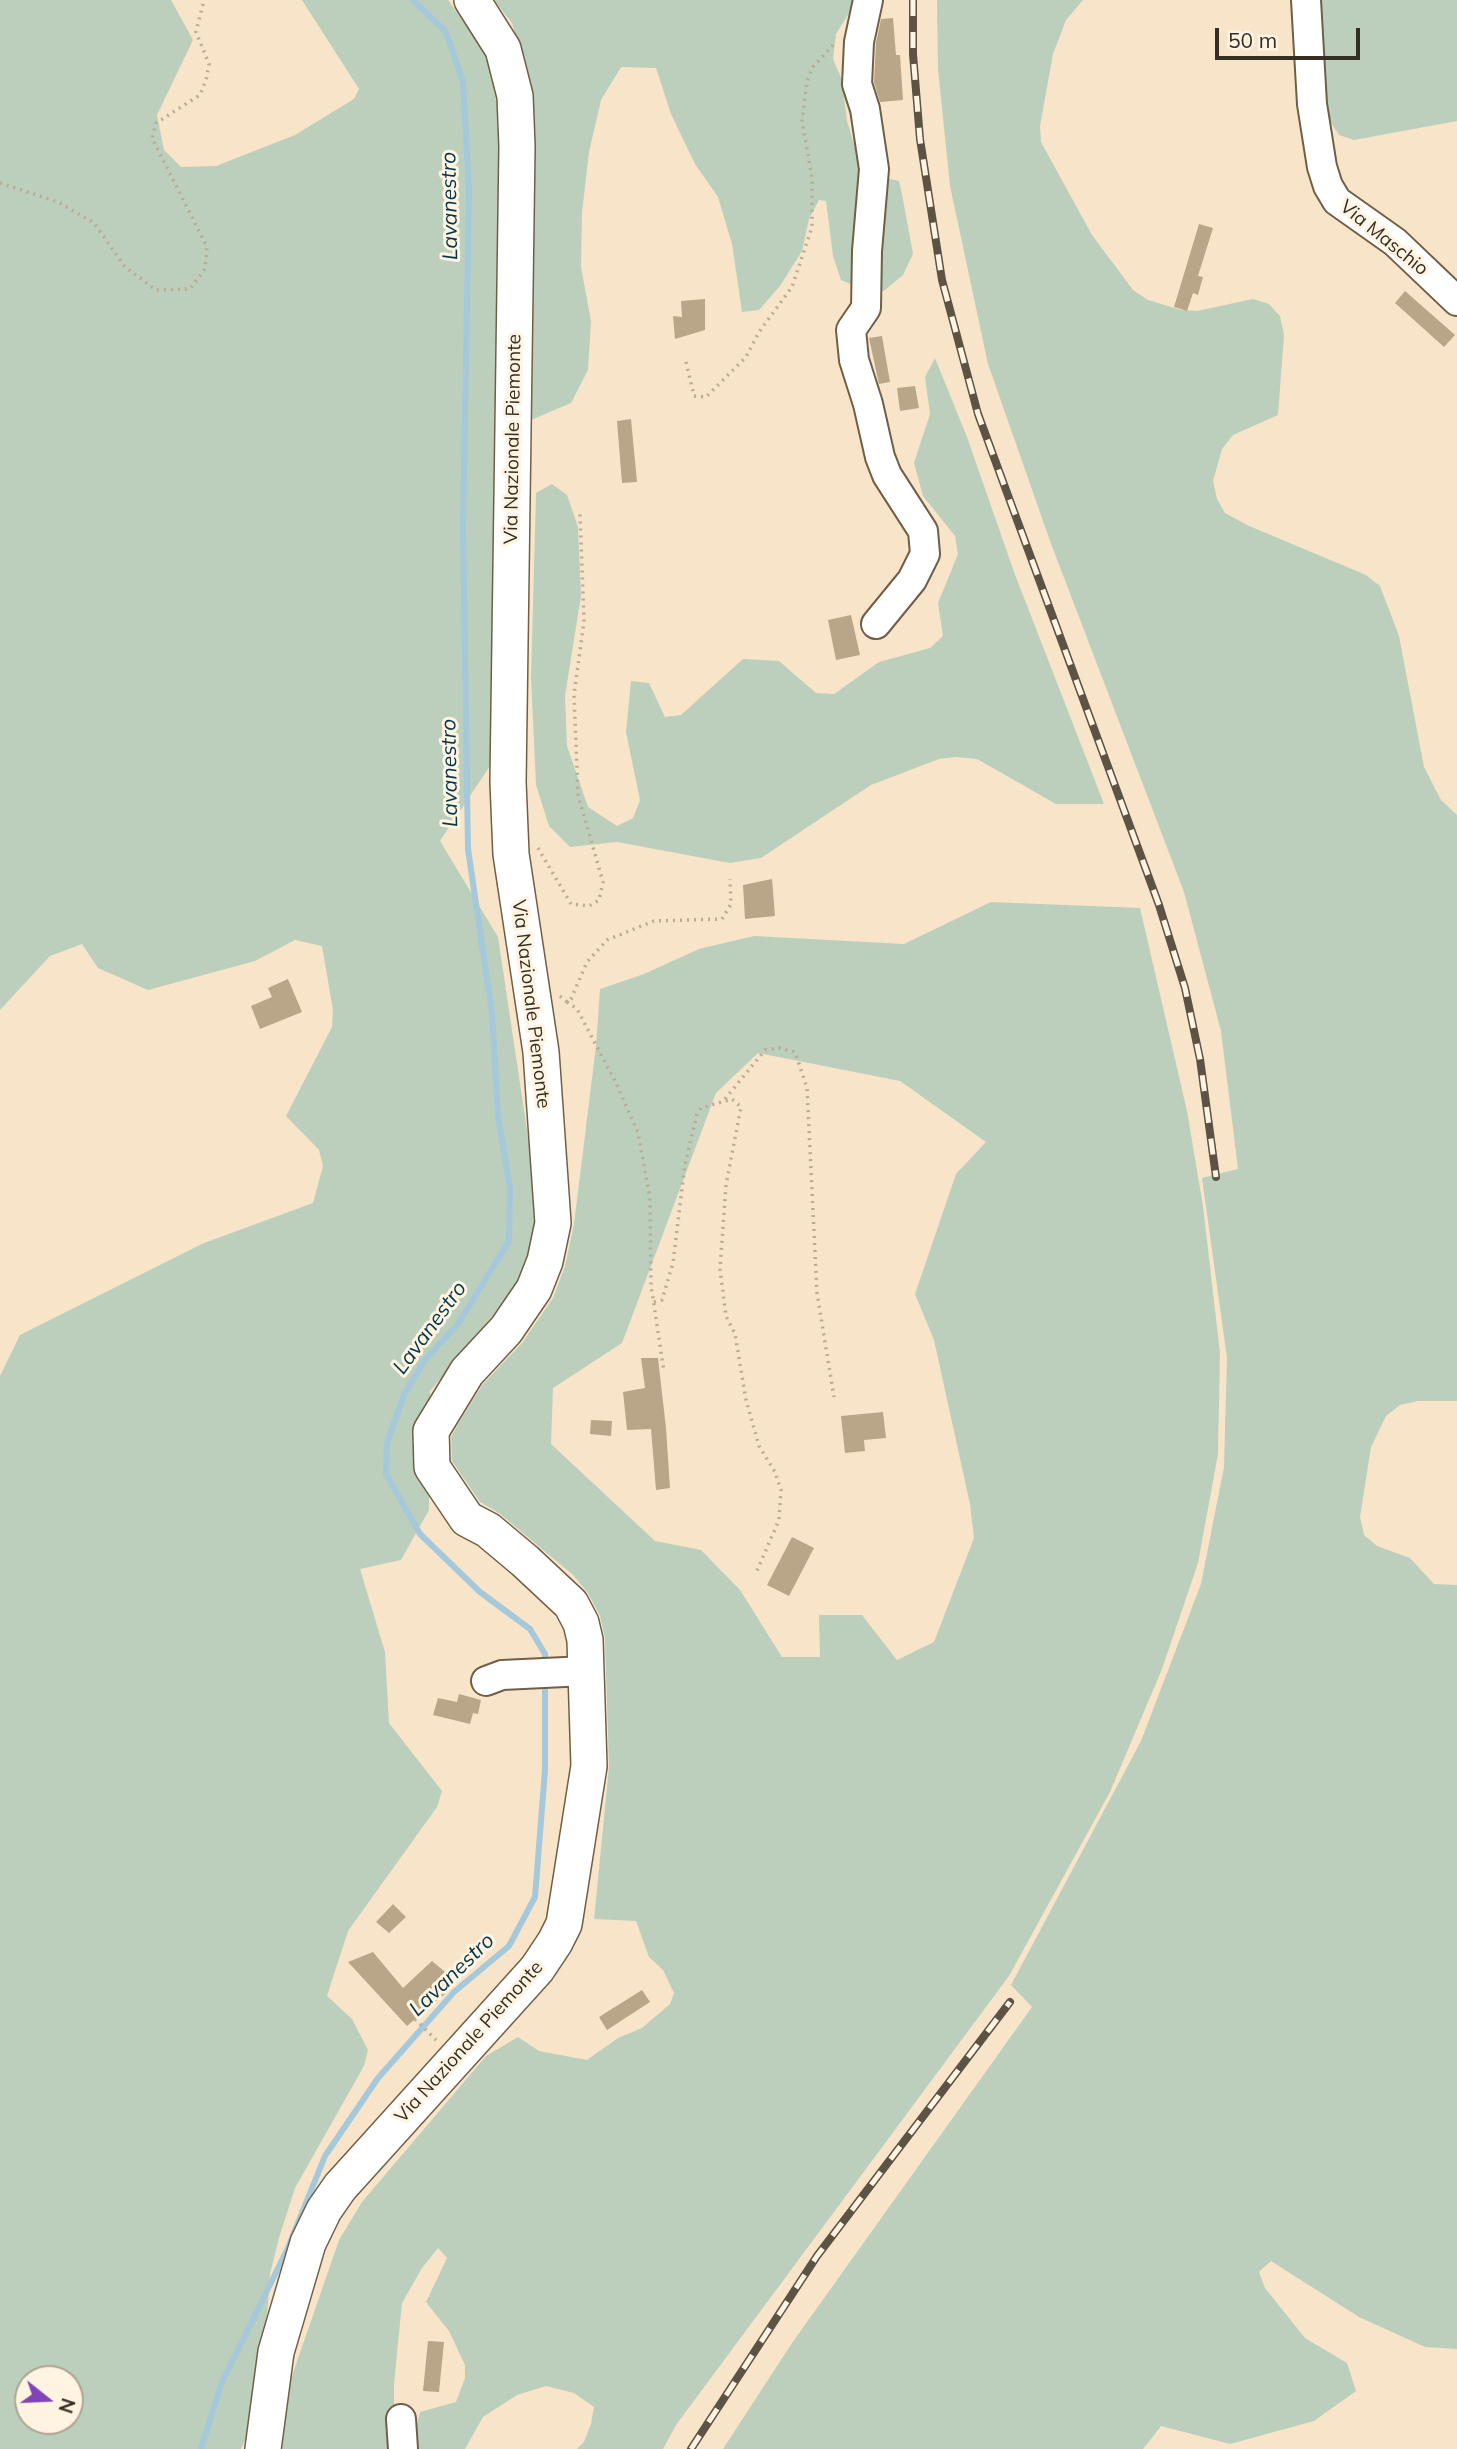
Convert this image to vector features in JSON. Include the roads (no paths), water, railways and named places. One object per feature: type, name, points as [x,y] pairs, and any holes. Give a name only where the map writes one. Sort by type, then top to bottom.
[{"type":"main road","name":"Via Nazionale Piemonte","points":[[263,2449],[276,2352],[308,2243],[324,2210],[340,2187],[537,1969],[564,1924],[589,1766],[582,1672],[585,1640],[572,1604],[488,1530],[467,1519],[432,1466],[431,1431],[467,1371],[506,1330],[534,1289],[545,1261],[553,1223],[541,1052],[511,854],[508,782],[517,172],[515,96],[503,49],[472,0]]},
{"type":"street","name":"Via Maschio","points":[[1306,0],[1312,104],[1328,186],[1337,201],[1363,223],[1395,242],[1457,301]]},
{"type":"street","points":[[865,10],[856,84],[865,109],[874,169],[867,251],[866,308],[851,330],[853,360],[868,404],[880,457],[887,475],[923,531],[925,554],[912,580],[876,624]]},
{"type":"street","points":[[486,1681],[498,1676],[582,1672]]},
{"type":"street","points":[[401,2420],[403,2449]]},
{"type":"waterway","name":"Lavanestro","points":[[413,0],[446,32],[463,82],[469,189],[463,528],[468,849],[492,1013],[498,1116],[510,1188],[509,1241],[458,1324],[424,1361],[404,1395],[387,1443],[386,1474],[420,1534],[480,1592],[530,1629],[545,1654],[545,1666]]},
{"type":"waterway","name":"Lavanestro","points":[[201,2449],[222,2382],[287,2250],[325,2156],[378,2078],[454,1992],[509,1946],[535,1897],[545,1770],[545,1681]]},
{"type":"railway","points":[[913,0],[913,54],[920,139],[942,280],[978,414],[1159,905],[1185,988],[1200,1059],[1216,1177]]},
{"type":"railway","points":[[691,2449],[817,2256],[1010,2002]]}]
